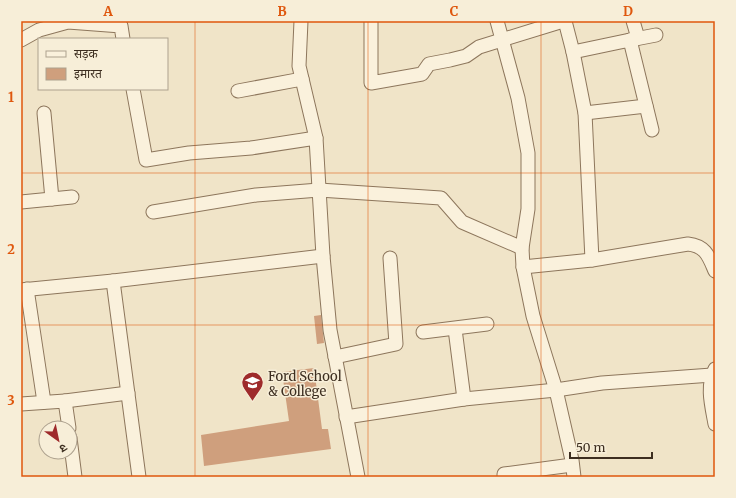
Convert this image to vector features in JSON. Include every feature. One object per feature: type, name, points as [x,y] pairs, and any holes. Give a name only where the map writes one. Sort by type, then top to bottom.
[{"type":"street","points":[[301,21],[299,66],[316,138],[323,256],[330,330],[358,477]]},
{"type":"street","points":[[371,21],[371,83],[422,74],[429,64],[466,56],[478,47],[564,21],[585,113],[592,260]]},
{"type":"street","points":[[497,21],[518,98],[528,153],[528,209],[522,248],[523,267],[533,316],[556,390],[573,471],[504,474],[504,477]]},
{"type":"street","points":[[633,21],[634,39],[646,106],[652,130]]},
{"type":"street","points":[[21,40],[39,30],[68,22],[121,26],[124,38]]},
{"type":"street","points":[[572,52],[656,35]]},
{"type":"street","points":[[238,91],[302,79]]},
{"type":"street","points":[[133,90],[146,160],[189,153],[250,148],[316,138]]},
{"type":"street","points":[[585,113],[646,106]]},
{"type":"street","points":[[44,114],[52,199]]},
{"type":"street","points":[[153,212],[256,194],[319,190],[441,198],[462,222],[522,248]]},
{"type":"street","points":[[21,202],[72,197]]},
{"type":"street","points":[[523,267],[592,260],[688,244],[696,245],[702,249],[710,257],[715,271]]},
{"type":"street","points":[[44,402],[24,290],[323,256]]},
{"type":"street","points":[[335,357],[396,344],[390,258]]},
{"type":"street","points":[[113,281],[138,477]]},
{"type":"street","points":[[423,332],[487,324]]},
{"type":"street","points":[[455,329],[464,399]]},
{"type":"street","points":[[346,417],[464,399],[713,372],[710,387],[715,424]]},
{"type":"street","points":[[21,404],[65,401],[128,392]]},
{"type":"street","points":[[65,401],[68,420]]},
{"type":"street","points":[[73,460],[75,477]]},
{"type":"building","points":[[321,315],[324,343],[317,344],[314,316]]},
{"type":"building","points":[[314,368],[322,429],[328,429],[331,449],[204,466],[201,435],[289,421],[282,372]]},
{"type":"place","name":"Ford School & College","points":[[252,402]]}]
